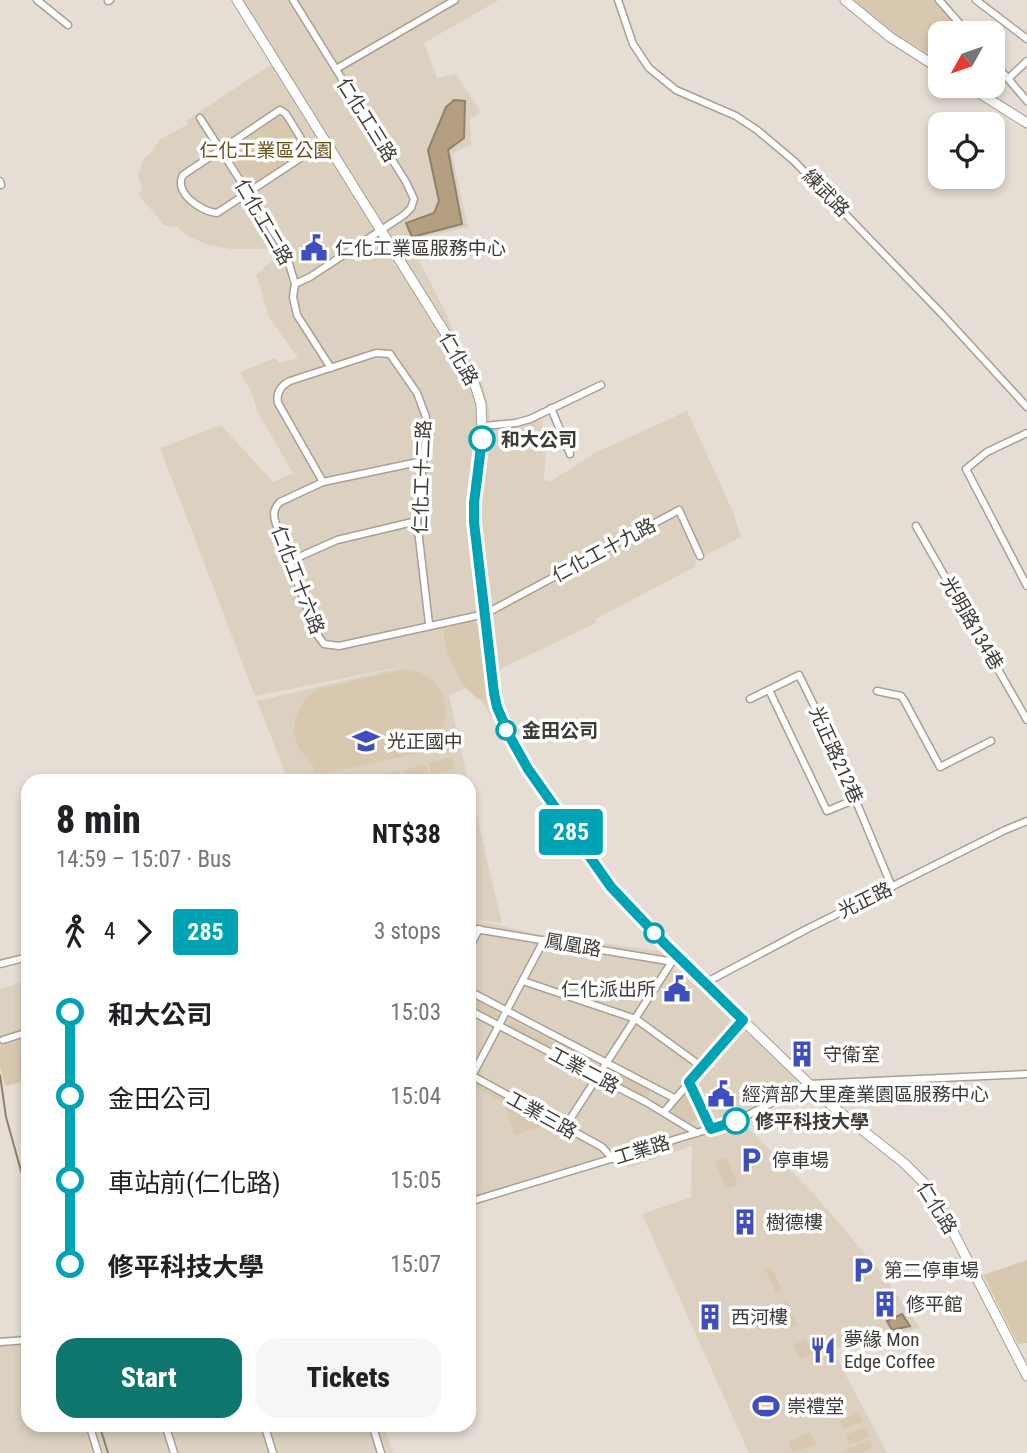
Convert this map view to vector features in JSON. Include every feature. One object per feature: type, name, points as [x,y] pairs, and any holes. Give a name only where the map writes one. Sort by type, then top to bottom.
[{"type":"main road","name":"仁化路","points":[[237,0],[473,379],[481,404],[483,426],[474,511],[485,614],[497,707],[516,747],[605,880],[676,956],[809,1084],[904,1163],[928,1187],[1027,1376]]},
{"type":"main road","points":[[845,0],[890,37],[928,61]]},
{"type":"main road","points":[[987,98],[1027,123]]},
{"type":"street","points":[[37,0],[68,24]]},
{"type":"street","name":"仁化工三路","points":[[293,0],[413,195],[409,211],[310,277],[295,284]]},
{"type":"street","points":[[336,69],[455,0]]},
{"type":"street","name":"練武路","points":[[618,0],[633,44],[649,68],[676,90],[736,116],[794,161],[942,313],[1027,407]]},
{"type":"street","points":[[939,0],[957,21]]},
{"type":"street","points":[[976,0],[1027,39]]},
{"type":"street","points":[[1009,78],[1027,61]]},
{"type":"street","points":[[1005,74],[1027,100]]},
{"type":"street","points":[[280,110],[286,114],[307,148],[305,155],[249,193],[221,212],[212,213],[182,192],[181,177],[280,110]]},
{"type":"street","name":"仁化工二路","points":[[200,118],[285,250],[295,284],[293,297],[297,316],[331,368]]},
{"type":"street","name":"仁化工十二路","points":[[323,482],[283,414],[277,399],[280,388],[286,383],[386,352],[394,357],[417,393],[424,409],[427,427],[417,521],[429,624]]},
{"type":"street","points":[[483,426],[516,423],[601,385]]},
{"type":"street","points":[[551,408],[570,454]]},
{"type":"street","points":[[1027,433],[988,452],[966,469],[1027,586]]},
{"type":"street","name":"仁化工十六路","points":[[423,461],[323,482],[285,499],[275,508],[275,519],[316,633],[324,644],[339,646],[429,624],[485,614]]},
{"type":"street","name":"仁化工十九路","points":[[485,614],[680,510],[700,556]]},
{"type":"street","points":[[290,561],[337,540],[417,521]]},
{"type":"street","name":"光明路134巷","points":[[916,526],[1027,720]]},
{"type":"street","name":"光正路212巷","points":[[750,699],[799,675],[856,799],[892,887]]},
{"type":"street","points":[[769,690],[827,811],[856,799]]},
{"type":"street","points":[[877,691],[901,696],[940,767],[991,741]]},
{"type":"street","name":"光正路","points":[[705,983],[1027,821]]},
{"type":"street","name":"鳳凰路","points":[[476,929],[668,961],[676,956]]},
{"type":"street","points":[[476,934],[479,929]]},
{"type":"street","points":[[476,1065],[544,940]]},
{"type":"street","points":[[565,1127],[676,956]]},
{"type":"street","points":[[0,964],[21,959]]},
{"type":"street","points":[[523,981],[636,1019],[702,1067]]},
{"type":"street","name":"工業二路","points":[[476,995],[674,1098]]},
{"type":"street","name":"工業二路","points":[[476,1014],[664,1112],[697,1133]]},
{"type":"street","points":[[664,1112],[743,1020]]},
{"type":"street","points":[[3,1040],[21,1034]]},
{"type":"street","points":[[809,1084],[1027,1074]]},
{"type":"street","name":"工業三路","points":[[476,1078],[602,1147],[613,1159]]},
{"type":"street","points":[[689,1082],[711,1129]]},
{"type":"street","name":"工業路","points":[[476,1200],[711,1129],[744,1117],[809,1084]]},
{"type":"street","points":[[0,1342],[21,1340]]},
{"type":"street","points":[[91,1432],[98,1453]]},
{"type":"street","points":[[167,1432],[174,1453]]},
{"type":"street","points":[[266,1432],[273,1453]]},
{"type":"street","points":[[374,1432],[381,1453]]},
{"type":"shaded area","points":[[231,0],[499,0],[424,43],[437,78],[456,74],[481,112],[470,119],[471,144],[452,154],[468,227],[409,241],[447,315],[458,343],[483,384],[490,413],[489,426],[543,420],[541,449],[546,450],[544,480],[550,482],[595,453],[687,411],[734,514],[741,537],[696,560],[695,567],[595,619],[596,623],[496,671],[503,718],[492,709],[491,716],[480,699],[465,688],[449,696],[467,774],[286,774],[257,701],[411,665],[255,696],[160,448],[221,425],[273,482],[293,473],[257,411],[253,395],[240,372],[275,358],[280,363],[298,358],[270,319],[256,275],[274,259],[268,249],[231,249],[209,245],[189,237],[177,227],[164,225],[138,194],[142,190],[138,175],[144,158],[152,152],[159,140],[188,124],[187,120],[272,64]]},
{"type":"shaded area","points":[[454,100],[465,101],[464,138],[448,150],[462,224],[412,237],[406,223],[434,213],[439,201],[428,150],[446,107]]},
{"type":"shaded area","points":[[476,813],[502,923],[476,920]]},
{"type":"shaded area","points":[[476,920],[540,935],[660,951],[671,963],[669,966],[700,989],[803,1086],[710,1138],[747,1127],[839,1223],[886,1279],[920,1328],[832,1349],[887,1453],[749,1453],[642,1214],[691,1197],[692,1146],[628,1168],[625,1161],[566,1173],[476,1201]]},
{"type":"shaded area","points":[[21,982],[21,1046],[0,1061],[0,989]]},
{"type":"shaded area","points":[[902,1314],[910,1326],[892,1330],[887,1321]]},
{"type":"shaded area","points":[[21,1335],[21,1432],[386,1432],[393,1453],[0,1453],[0,1337]]},
{"type":"green space","points":[[853,0],[934,0],[952,21],[928,21],[928,53],[897,35]]},
{"type":"green space","name":"仁化工業區公園","points":[[278,116],[294,131],[302,151],[251,186],[228,153],[228,149]]},
{"type":"green space","points":[[466,621],[480,627],[487,697],[481,700],[467,689],[455,669],[444,637],[444,629]]},
{"type":"green space","name":"光正國中","points":[[405,669],[418,672],[437,685],[442,694],[445,716],[436,739],[445,739],[446,747],[315,774],[313,765],[300,750],[294,735],[295,719],[305,699],[318,689]]},
{"type":"green space","points":[[452,757],[455,769],[431,774],[428,763]]},
{"type":"green space","points":[[426,764],[428,774],[404,774],[403,770]]},
{"type":"green space","points":[[400,770],[401,774],[382,774]]},
{"type":"green space","points":[[476,1001],[496,1011],[498,1016],[494,1018],[476,1009]]},
{"type":"green space","points":[[511,1020],[596,1063],[597,1068],[591,1069],[511,1027],[508,1023]]},
{"type":"green space","points":[[21,1041],[21,1083],[5,1086],[0,1067],[0,1047]]},
{"type":"green space","points":[[614,1072],[651,1091],[647,1098],[609,1078],[609,1073]]},
{"type":"green space","points":[[476,1083],[550,1124],[515,1135],[504,1103],[476,1088]]},
{"type":"green space","points":[[689,1095],[700,1118],[690,1123],[675,1114],[673,1109],[683,1096]]},
{"type":"green space","points":[[726,1157],[738,1184],[726,1189],[715,1162]]},
{"type":"green space","points":[[1027,1260],[1027,1343],[1018,1344],[983,1275]]},
{"type":"green space","points":[[771,1267],[782,1290],[776,1293],[765,1270]]},
{"type":"green space","points":[[786,1301],[797,1325],[790,1328],[780,1304]]},
{"type":"green space","points":[[806,1339],[813,1353],[800,1359],[793,1345]]},
{"type":"green space","points":[[859,1412],[863,1421],[844,1430],[840,1421]]},
{"type":"green space","points":[[866,1427],[870,1436],[850,1445],[846,1435]]},
{"type":"green space","points":[[810,1432],[816,1444],[793,1453],[788,1442]]},
{"type":"green space","points":[[869,1440],[873,1448],[862,1453],[840,1453]]},
{"type":"waterway","points":[[0,1075],[6,1117],[21,1171]]},
{"type":"waterway","points":[[101,1432],[108,1453]]},
{"type":"bus line","name":"285","points":[[482,439],[474,522],[492,678],[501,718],[528,769],[605,880],[665,944],[743,1020],[689,1082],[711,1129],[736,1121]]},
{"type":"place","name":"仁化工業區服務中心","points":[[314,248]]},
{"type":"place","name":"和大公司","points":[[482,439]]},
{"type":"place","name":"金田公司","points":[[506,730]]},
{"type":"place","name":"光正國中","points":[[366,741]]},
{"type":"place","name":"仁化派出所","points":[[677,989]]},
{"type":"place","name":"守衛室","points":[[802,1054]]},
{"type":"place","name":"經濟部大里產業園區服務中心","points":[[721,1094]]},
{"type":"place","name":"修平科技大學","points":[[736,1121]]},
{"type":"place","name":"停車場","points":[[751,1160]]},
{"type":"place","name":"樹德樓","points":[[745,1222]]},
{"type":"place","name":"第二停車場","points":[[863,1270]]},
{"type":"place","name":"修平館","points":[[885,1304]]},
{"type":"place","name":"西河樓","points":[[710,1317]]},
{"type":"place","name":"夢緣 Mon Edge Coffee","points":[[823,1350]]},
{"type":"place","name":"崇禮堂","points":[[766,1406]]}]
